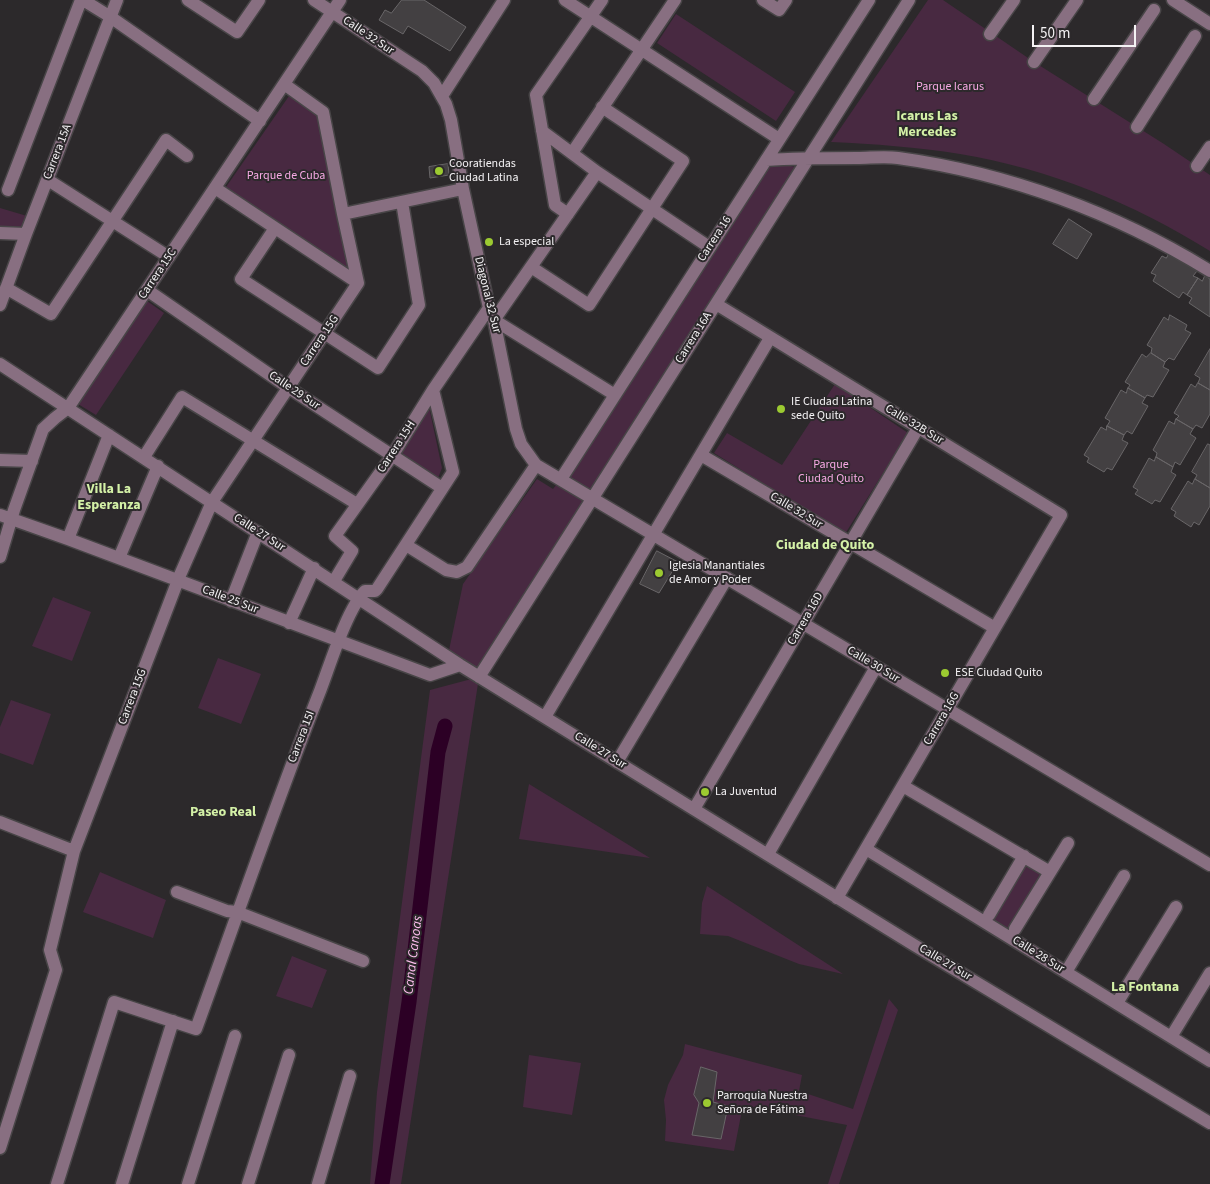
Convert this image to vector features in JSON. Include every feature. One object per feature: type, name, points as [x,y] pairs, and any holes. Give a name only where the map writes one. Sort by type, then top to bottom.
[{"type":"street","points":[[8,190],[82,0],[109,16],[260,121]]},
{"type":"street","name":"Carrera 15A","points":[[0,305],[109,16],[117,0]]},
{"type":"street","points":[[188,0],[236,32],[259,0]]},
{"type":"street","name":"Calle 32 Sur","points":[[314,0],[422,72],[434,82],[442,96]]},
{"type":"street","name":"Carrera 15C","points":[[0,557],[6,518],[32,461],[43,430],[68,408],[340,0]]},
{"type":"street","points":[[442,96],[504,0]]},
{"type":"street","points":[[565,0],[779,139]]},
{"type":"street","points":[[568,214],[555,205],[536,95],[602,0]]},
{"type":"street","points":[[572,153],[674,0]]},
{"type":"street","points":[[763,0],[783,5]]},
{"type":"street","name":"Carrera 16","points":[[561,479],[869,0]]},
{"type":"street","name":"Carrera 16A","points":[[479,677],[909,0]]},
{"type":"street","points":[[990,34],[1014,0]]},
{"type":"street","points":[[1034,62],[1077,0]]},
{"type":"street","points":[[1173,0],[1210,24]]},
{"type":"street","points":[[1094,99],[1154,10]]},
{"type":"street","points":[[1137,127],[1195,36]]},
{"type":"street","points":[[284,84],[323,112],[358,283]]},
{"type":"street","name":"Diagonal 32 Sur","points":[[442,96],[451,120],[463,189],[488,308],[494,320],[516,428],[522,444],[536,464]]},
{"type":"street","points":[[531,267],[589,305],[683,161],[602,107]]},
{"type":"street","points":[[542,131],[597,172],[709,248]]},
{"type":"street","points":[[6,288],[51,314],[166,140],[187,156]]},
{"type":"street","points":[[1197,166],[1210,147]]},
{"type":"street","points":[[766,160],[897,158],[974,172],[1032,188],[1086,208],[1146,235],[1210,270]]},
{"type":"street","points":[[597,172],[494,320],[615,395]]},
{"type":"street","points":[[48,180],[169,257]]},
{"type":"street","points":[[215,188],[358,283]]},
{"type":"street","points":[[343,214],[463,189]]},
{"type":"street","points":[[275,228],[241,279],[324,335],[378,368],[419,305],[402,202]]},
{"type":"street","points":[[0,233],[26,234]]},
{"type":"street","name":"Carrera 15G","points":[[0,1148],[56,970],[50,950],[74,851],[177,580],[212,502],[358,283]]},
{"type":"street","name":"Calle 29 Sur","points":[[147,290],[289,388],[442,488]]},
{"type":"street","name":"Calle 32B Sur","points":[[716,304],[1061,515]]},
{"type":"street","name":"Carrera 15H","points":[[334,581],[352,551],[335,536],[392,456],[433,390],[488,308]]},
{"type":"street","points":[[545,717],[770,338]]},
{"type":"street","name":"Calle 27 Sur","points":[[0,364],[479,677],[837,898],[1210,1123]]},
{"type":"street","points":[[359,598],[366,591],[375,591],[377,589],[452,472],[433,390]]},
{"type":"street","points":[[144,457],[182,397],[356,504]]},
{"type":"street","name":"Carrera 16D","points":[[694,809],[918,428]]},
{"type":"street","points":[[68,539],[109,435]]},
{"type":"street","name":"Calle 32 Sur","points":[[701,455],[995,628]]},
{"type":"street","points":[[0,460],[32,461]]},
{"type":"street","points":[[406,545],[446,570],[457,572],[467,567],[536,464]]},
{"type":"street","name":"Calle 30 Sur","points":[[536,464],[1210,865]]},
{"type":"street","points":[[119,558],[158,466]]},
{"type":"street","name":"Carrera 16G","points":[[837,898],[1061,515]]},
{"type":"street","name":"Calle 25 Sur","points":[[6,518],[68,539],[339,642],[430,674],[460,665]]},
{"type":"street","points":[[231,601],[258,532]]},
{"type":"street","points":[[290,623],[314,568]]},
{"type":"street","points":[[617,762],[727,578]]},
{"type":"street","name":"Carrera 15I","points":[[173,1021],[196,1030],[297,748],[339,642],[359,598]]},
{"type":"street","points":[[768,854],[876,666]]},
{"type":"street","points":[[903,786],[1050,872]]},
{"type":"street","points":[[0,822],[74,851]]},
{"type":"street","points":[[1015,929],[1068,843]]},
{"type":"street","name":"Calle 28 Sur","points":[[866,849],[1210,1061]]},
{"type":"street","points":[[990,915],[1024,856]]},
{"type":"street","points":[[1066,972],[1124,876]]},
{"type":"street","points":[[177,892],[228,911],[237,912],[363,961]]},
{"type":"street","points":[[1116,1003],[1176,907]]},
{"type":"street","points":[[1171,1037],[1210,973]]},
{"type":"street","points":[[57,1184],[114,1002],[173,1021],[122,1184]]},
{"type":"street","points":[[188,1184],[235,1036]]},
{"type":"street","points":[[248,1184],[289,1055]]},
{"type":"street","points":[[318,1184],[350,1076]]},
{"type":"green space","name":"Parque Icarus","points":[[928,0],[943,0],[1034,62],[1210,175],[1210,251],[1121,203],[1090,190],[1026,169],[960,154],[896,146],[831,142]]},
{"type":"green space","points":[[676,14],[795,92],[776,121],[657,43]]},
{"type":"green space","name":"Parque de Cuba","points":[[289,96],[318,114],[348,271],[226,187]]},
{"type":"green space","points":[[766,160],[799,168],[479,677],[448,655],[463,584],[537,479],[553,489],[561,479]]},
{"type":"green space","points":[[0,208],[27,216],[22,227],[0,227]]},
{"type":"green space","points":[[147,301],[164,313],[96,415],[78,404]]},
{"type":"green space","name":"Parque Ciudad Quito","points":[[835,384],[908,433],[845,534],[714,453],[727,433],[782,465]]},
{"type":"green space","points":[[429,407],[442,468],[438,478],[401,453]]},
{"type":"green space","points":[[53,597],[91,612],[72,661],[32,646]]},
{"type":"green space","points":[[218,658],[261,674],[241,724],[198,708]]},
{"type":"green space","points":[[479,677],[401,1184],[370,1184],[377,1092],[430,690]]},
{"type":"green space","points":[[11,700],[51,714],[33,765],[0,753],[0,727]]},
{"type":"green space","points":[[529,784],[650,858],[519,839]]},
{"type":"green space","points":[[1024,862],[1044,874],[1011,930],[991,918]]},
{"type":"green space","points":[[100,872],[166,900],[153,938],[83,912]]},
{"type":"green space","points":[[707,886],[843,974],[799,964],[728,936],[700,934],[702,903]]},
{"type":"green space","points":[[292,956],[327,970],[312,1008],[276,996]]},
{"type":"green space","points":[[889,999],[898,1010],[839,1184],[828,1184],[847,1125],[743,1105],[734,1151],[665,1141],[666,1120],[664,1100],[668,1085],[683,1055],[685,1044],[802,1075],[799,1091],[853,1109]]},
{"type":"green space","points":[[529,1055],[581,1063],[572,1115],[523,1107]]},
{"type":"building","points":[[402,0],[424,0],[466,27],[450,51],[408,26],[403,34],[379,20],[385,10],[391,13]]},
{"type":"building","name":"Cooratiendas Ciudad Latina","points":[[448,164],[449,175],[430,178],[429,167]]},
{"type":"building","points":[[1069,219],[1092,234],[1077,259],[1053,244]]},
{"type":"building","points":[[1169,254],[1197,271],[1193,276],[1198,278],[1187,295],[1183,292],[1179,298],[1153,281],[1156,275],[1151,273],[1162,256],[1166,258]]},
{"type":"building","points":[[1205,276],[1210,279],[1210,317],[1189,303],[1192,298],[1187,295],[1198,278],[1202,281]]},
{"type":"building","points":[[1170,315],[1187,325],[1185,330],[1191,333],[1174,360],[1169,358],[1165,362],[1151,353],[1152,348],[1147,345],[1164,317],[1168,320]]},
{"type":"building","points":[[1210,349],[1210,390],[1198,383],[1200,378],[1195,375]]},
{"type":"building","points":[[1151,353],[1165,362],[1163,367],[1169,370],[1153,397],[1147,395],[1145,398],[1128,388],[1130,385],[1125,382],[1142,354],[1146,357]]},
{"type":"building","points":[[1198,383],[1210,390],[1210,414],[1202,428],[1196,425],[1193,429],[1176,419],[1179,416],[1174,413],[1191,384],[1195,387]]},
{"type":"building","points":[[1128,388],[1145,398],[1142,403],[1148,406],[1132,434],[1127,431],[1124,435],[1107,426],[1110,421],[1105,418],[1121,390],[1126,393]]},
{"type":"building","points":[[1176,419],[1193,429],[1190,434],[1196,438],[1180,465],[1175,462],[1173,467],[1156,457],[1157,453],[1153,450],[1169,421],[1174,424]]},
{"type":"building","points":[[1107,426],[1124,435],[1122,440],[1128,443],[1112,470],[1107,468],[1104,472],[1087,462],[1089,458],[1084,455],[1101,427],[1106,430]]},
{"type":"building","points":[[1208,444],[1210,445],[1210,488],[1195,479],[1197,475],[1192,472]]},
{"type":"building","points":[[1156,457],[1173,467],[1171,472],[1176,475],[1160,502],[1155,500],[1152,504],[1135,494],[1138,490],[1133,487],[1149,458],[1154,461]]},
{"type":"building","points":[[1195,479],[1210,488],[1210,506],[1199,525],[1194,522],[1191,527],[1174,516],[1176,512],[1171,509],[1188,481],[1192,484]]},
{"type":"building","name":"Iglesia Manantiales de Amor y Poder","points":[[657,551],[678,562],[659,593],[640,584]]},
{"type":"building","name":"Parroquia Nuestra Señora de Fátima","points":[[701,1067],[717,1072],[713,1102],[728,1106],[721,1139],[692,1135],[699,1103],[694,1095]]},
{"type":"waterway","name":"Canal Canoas","points":[[382,1184],[409,1002],[438,752],[445,726]]},
{"type":"place","name":"Cooratiendas Ciudad Latina","points":[[439,171]]},
{"type":"place","name":"La especial","points":[[489,242]]},
{"type":"place","name":"IE Ciudad Latina sede Quito","points":[[781,409]]},
{"type":"place","name":"Iglesia Manantiales de Amor y Poder","points":[[659,573]]},
{"type":"place","name":"ESE Ciudad Quito","points":[[945,673]]},
{"type":"place","name":"La Juventud","points":[[705,792]]},
{"type":"place","name":"Parroquia Nuestra Señora de Fátima","points":[[707,1103]]},
{"type":"district","name":"Icarus Las Mercedes","points":[[927,126]]},
{"type":"district","name":"Villa La Esperanza","points":[[109,498]]},
{"type":"district","name":"Ciudad de Quito","points":[[825,546]]},
{"type":"district","name":"Paseo Real","points":[[223,813]]},
{"type":"district","name":"La Fontana","points":[[1145,988]]}]
